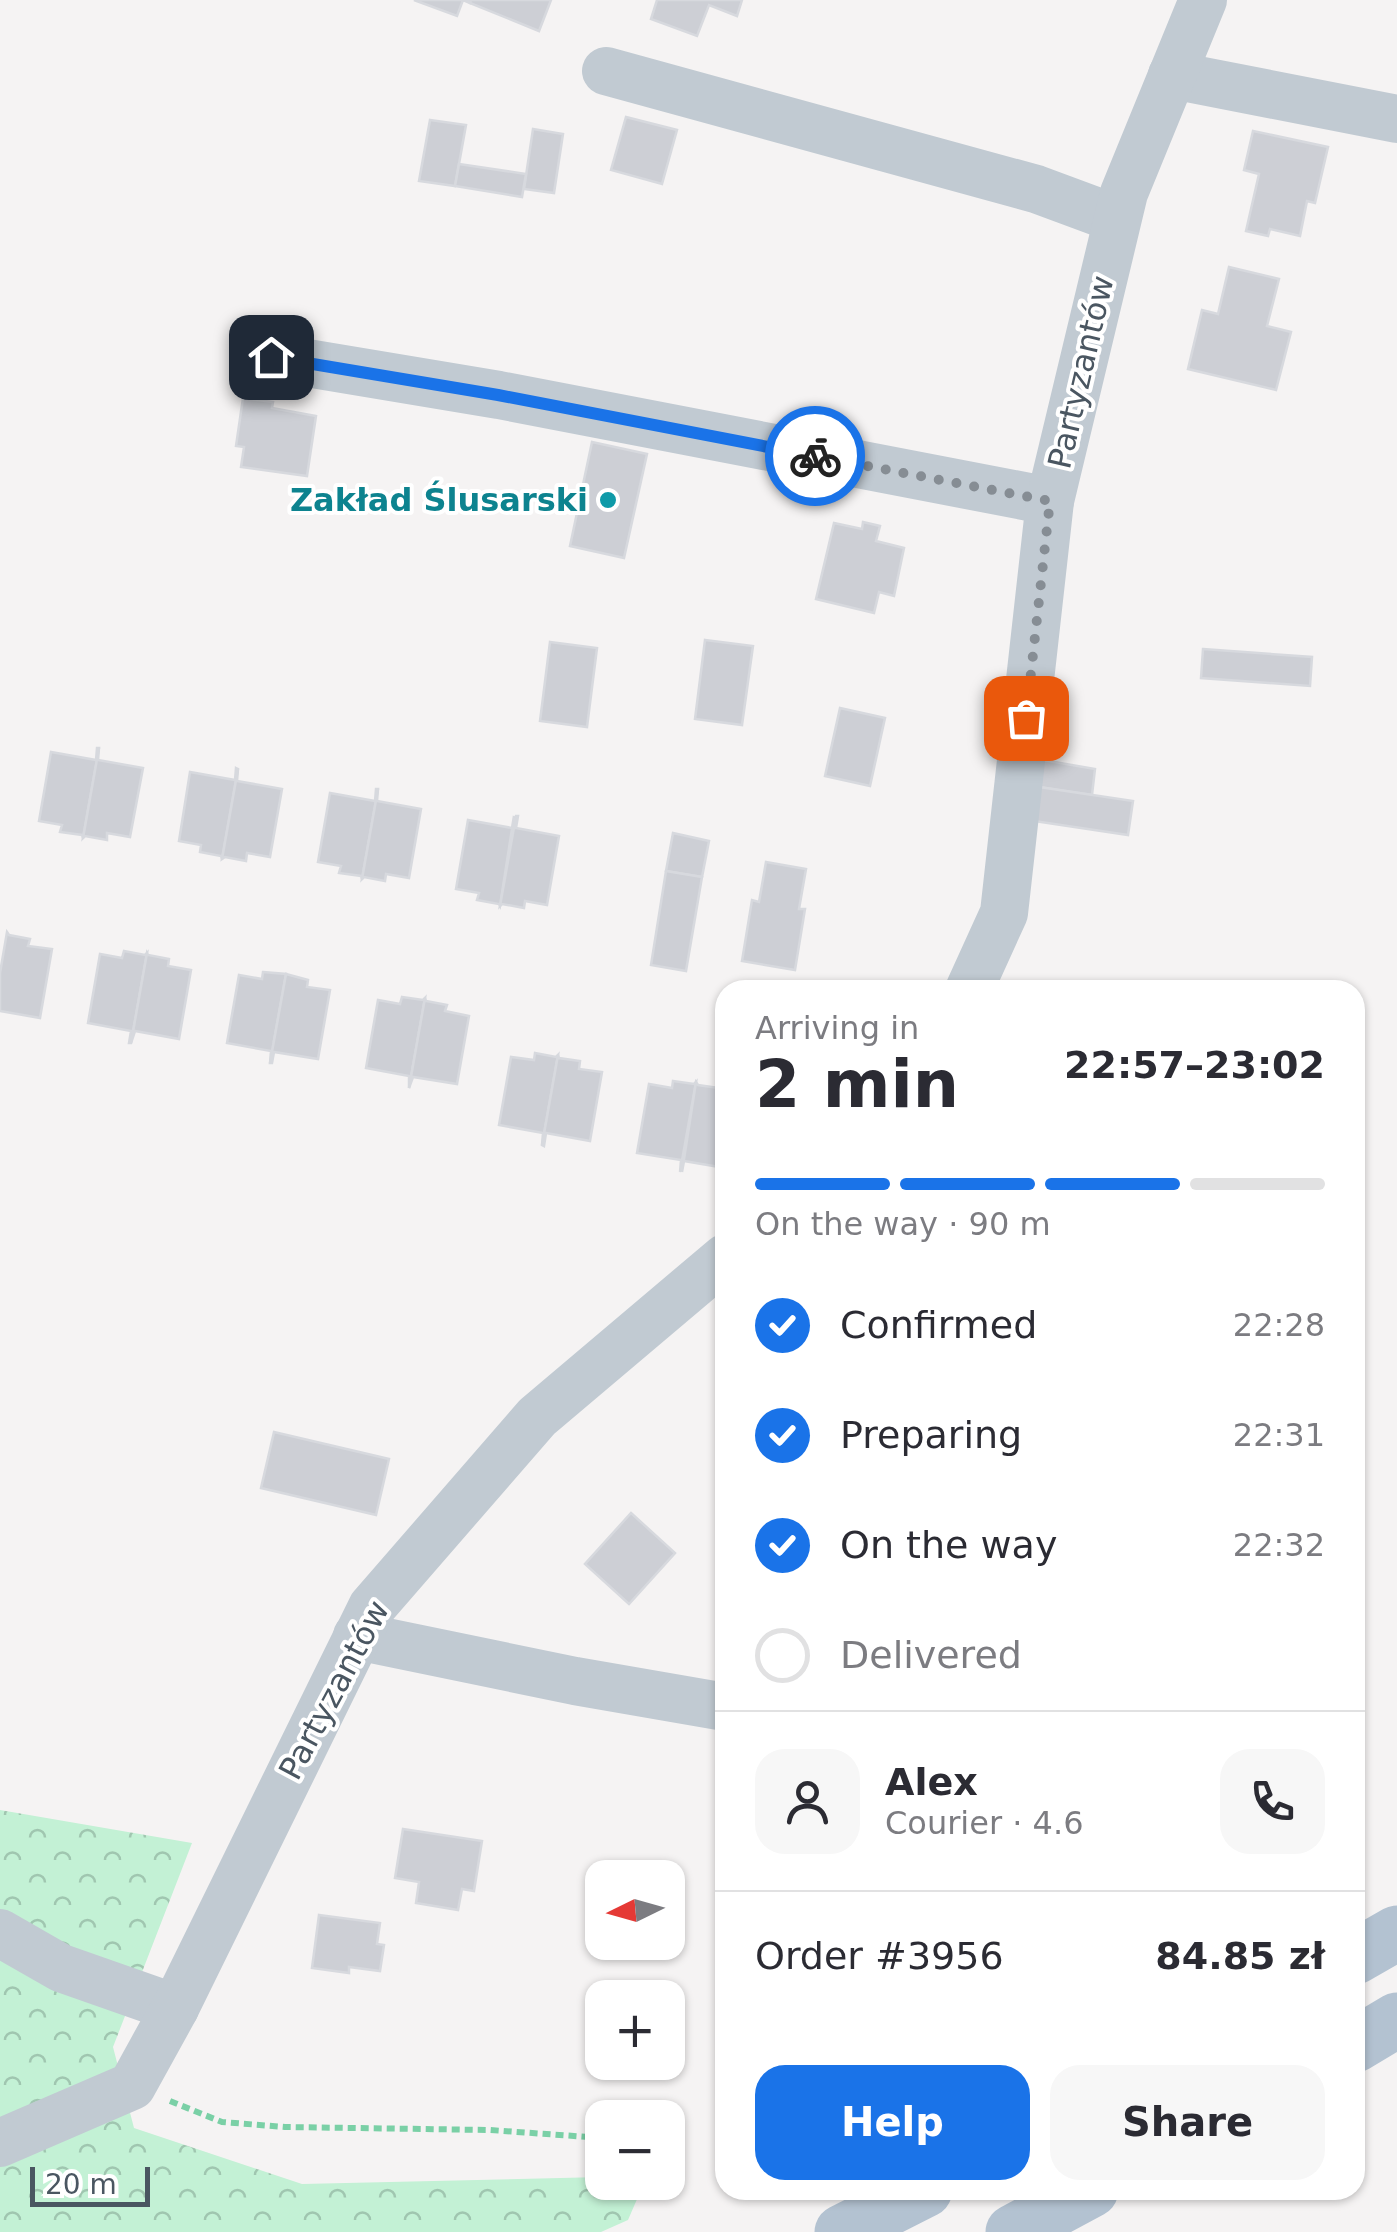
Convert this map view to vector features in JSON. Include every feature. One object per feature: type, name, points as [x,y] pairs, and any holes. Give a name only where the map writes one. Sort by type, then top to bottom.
[{"type":"main road","points":[[1365,2039],[1397,2020]]},
{"type":"main road","points":[[842,2232],[905,2200]]},
{"type":"main road","points":[[1013,2232],[1073,2200]]},
{"type":"street","name":"Partyzantów","points":[[974,980],[1004,914],[1050,501],[1124,193],[1202,0]]},
{"type":"street","points":[[606,71],[1036,190],[1117,219]]},
{"type":"street","points":[[1172,75],[1397,120]]},
{"type":"street","points":[[271,357],[518,399],[1050,501]]},
{"type":"street","name":"Partyzantów","points":[[132,2086],[175,2008],[372,1607],[538,1417],[715,1267]]},
{"type":"street","points":[[358,1636],[715,1706]]},
{"type":"street","points":[[0,1933],[62,1968],[175,2008]]},
{"type":"street","points":[[0,2143],[132,2086]]},
{"type":"path","points":[[132,2086],[222,2122],[585,2137]]},
{"type":"green space","points":[[0,1810],[192,1843],[113,2047],[134,2128],[302,2184],[585,2177],[585,2200],[637,2200],[628,2220],[601,2232],[0,2232]]},
{"type":"building","points":[[414,0],[463,0],[457,16]]},
{"type":"building","points":[[551,0],[539,31],[470,3]]},
{"type":"building","points":[[657,0],[742,0],[737,16],[709,5],[697,36],[651,19]]},
{"type":"building","points":[[626,117],[677,130],[662,184],[611,170]]},
{"type":"building","points":[[430,120],[466,125],[455,186],[419,181]]},
{"type":"building","points":[[533,129],[563,134],[554,193],[524,189]]},
{"type":"building","points":[[1253,131],[1328,147],[1315,203],[1307,201],[1300,236],[1270,229],[1268,236],[1246,231],[1259,174],[1244,170]]},
{"type":"building","points":[[459,164],[526,174],[522,197],[455,186]]},
{"type":"building","points":[[1229,267],[1279,279],[1267,326],[1291,332],[1276,390],[1188,369],[1202,310],[1218,314]]},
{"type":"building","points":[[243,398],[273,402],[272,408],[316,416],[307,476],[241,467],[244,447],[236,446]]},
{"type":"building","name":"Zakład Ślusarski","points":[[592,442],[647,454],[624,558],[570,546]]},
{"type":"building","points":[[863,522],[880,526],[876,541],[904,548],[894,596],[879,592],[874,613],[816,599],[834,523],[862,529]]},
{"type":"building","points":[[705,640],[753,646],[742,725],[695,719]]},
{"type":"building","points":[[550,642],[597,648],[587,727],[540,721]]},
{"type":"building","points":[[1203,649],[1312,657],[1310,686],[1201,678]]},
{"type":"building","points":[[840,708],[885,718],[870,786],[825,776]]},
{"type":"building","points":[[99,748],[83,838],[60,832],[62,825],[39,821],[51,752],[96,760]]},
{"type":"building","points":[[99,748],[98,760],[143,768],[130,837],[107,833],[107,840],[83,838]]},
{"type":"building","points":[[1043,760],[1095,769],[1092,795],[1039,787]]},
{"type":"building","points":[[238,769],[222,859],[200,852],[201,845],[179,841],[190,772],[235,780]]},
{"type":"building","points":[[238,769],[237,781],[282,789],[270,857],[247,853],[246,861],[222,859]]},
{"type":"building","points":[[1039,787],[1133,801],[1128,835],[1034,821]]},
{"type":"building","points":[[378,789],[362,879],[339,873],[341,866],[318,862],[330,793],[375,801]]},
{"type":"building","points":[[378,789],[377,801],[421,809],[409,878],[386,874],[385,881],[362,879]]},
{"type":"building","points":[[514,816],[500,906],[477,900],[479,893],[456,889],[468,820],[512,828]]},
{"type":"building","points":[[516,816],[516,828],[559,836],[547,905],[525,901],[524,908],[500,906]]},
{"type":"building","points":[[673,833],[709,841],[702,877],[666,871]]},
{"type":"building","points":[[766,862],[806,869],[799,909],[805,909],[795,970],[742,961],[752,900],[759,902]]},
{"type":"building","points":[[666,871],[702,877],[686,971],[651,965]]},
{"type":"building","points":[[7,932],[30,939],[28,946],[52,949],[40,1018],[0,1011],[0,973]]},
{"type":"building","points":[[124,951],[147,953],[131,1043],[131,1031],[88,1023],[100,954],[122,958]]},
{"type":"building","points":[[147,953],[169,959],[168,966],[191,970],[179,1039],[135,1031],[131,1043]]},
{"type":"building","points":[[263,972],[286,974],[270,1063],[271,1051],[227,1043],[239,975],[262,979]]},
{"type":"building","points":[[286,974],[308,980],[307,987],[330,990],[318,1059],[274,1052],[270,1063]]},
{"type":"building","points":[[402,997],[425,998],[409,1088],[409,1076],[366,1068],[378,1000],[400,1004]]},
{"type":"building","points":[[425,998],[447,1005],[445,1011],[469,1016],[457,1084],[413,1077],[409,1088]]},
{"type":"building","points":[[535,1053],[558,1055],[542,1145],[543,1133],[499,1125],[511,1057],[534,1060]]},
{"type":"building","points":[[558,1055],[580,1061],[579,1069],[602,1072],[590,1141],[546,1133],[544,1146],[542,1145]]},
{"type":"building","points":[[673,1081],[696,1082],[680,1172],[681,1160],[637,1153],[649,1084],[672,1088]]},
{"type":"building","points":[[696,1082],[715,1087],[715,1166],[684,1161],[682,1172]]},
{"type":"building","points":[[274,1432],[389,1459],[376,1515],[261,1488]]},
{"type":"building","points":[[631,1513],[675,1553],[629,1604],[585,1564]]},
{"type":"building","points":[[403,1829],[482,1841],[474,1891],[462,1889],[458,1910],[416,1903],[419,1882],[395,1878]]},
{"type":"building","points":[[319,1915],[380,1923],[377,1944],[384,1945],[380,1971],[349,1967],[349,1973],[312,1968]]},
{"type":"way so far","points":[[815,456],[1050,501],[1026,718]]},
{"type":"place","name":"Zakład Ślusarski","points":[[608,500]]},
{"type":"route","points":[[271,357],[498,395],[815,456]]}]
